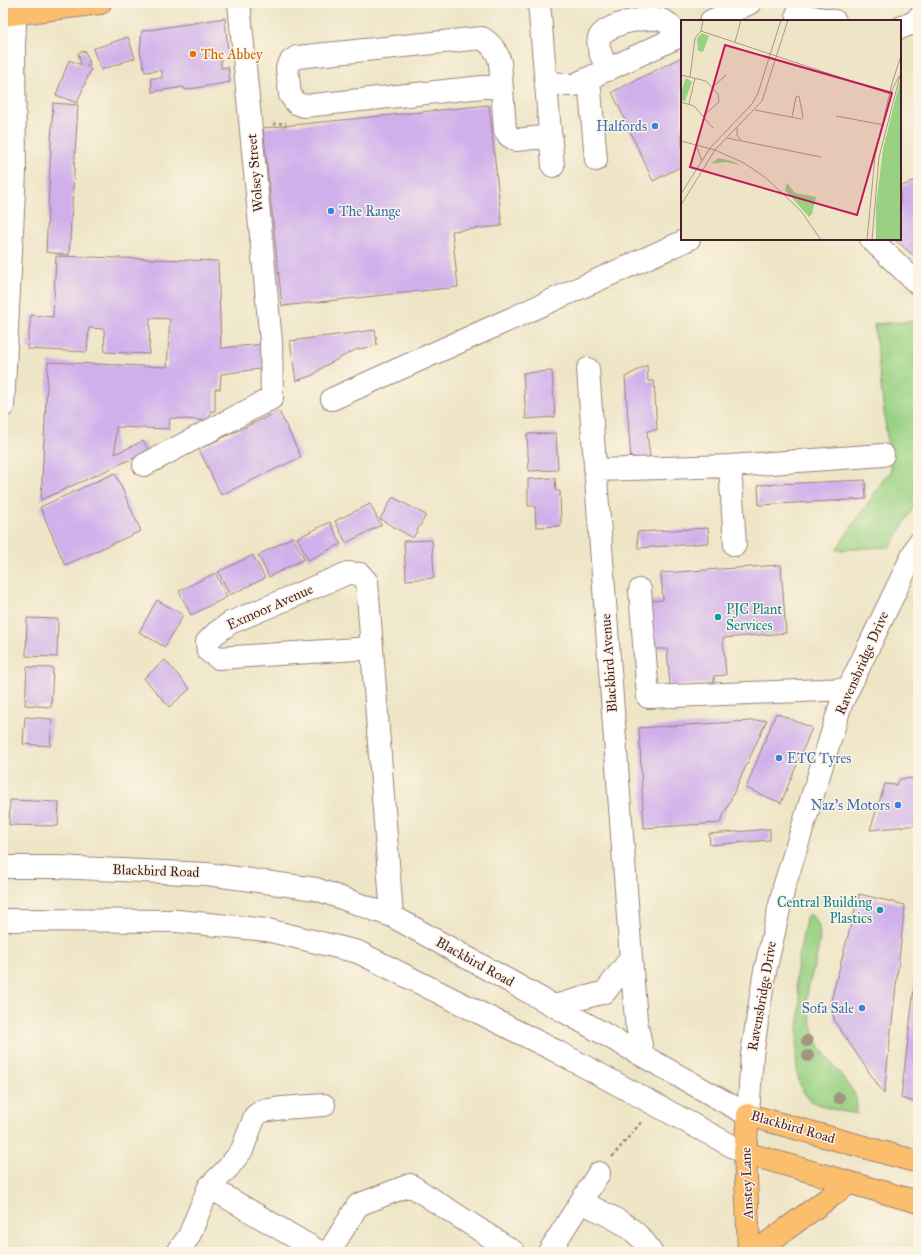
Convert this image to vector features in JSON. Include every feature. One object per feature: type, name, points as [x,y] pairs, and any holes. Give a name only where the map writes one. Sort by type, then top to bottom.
[{"type":"main road","points":[[10,9],[100,3]]},
{"type":"main road","name":"Anstey Lane","points":[[748,1115],[745,1153],[749,1252]]},
{"type":"main road","name":"Blackbird Road","points":[[748,1115],[918,1162]]},
{"type":"main road","points":[[745,1153],[918,1202]]},
{"type":"main road","points":[[755,1252],[849,1183]]},
{"type":"street","name":"Wolsey Street","points":[[144,465],[272,398],[271,342],[239,3]]},
{"type":"street","points":[[539,3],[553,166]]},
{"type":"street","points":[[713,20],[750,3]]},
{"type":"street","points":[[3,406],[15,172],[10,9]]},
{"type":"street","points":[[797,14],[830,20]]},
{"type":"street","points":[[546,81],[564,85],[574,85],[599,74],[680,36],[665,21],[656,18],[625,22],[603,32],[599,38],[599,74],[596,160]]},
{"type":"street","points":[[901,28],[915,22],[918,18]]},
{"type":"street","points":[[501,85],[304,106],[296,103],[290,95],[287,68],[291,61],[297,56],[482,38],[493,47],[498,54],[501,85],[505,130],[516,140],[551,136]]},
{"type":"street","points":[[332,399],[687,240]]},
{"type":"street","points":[[872,240],[918,284]]},
{"type":"street","name":"Blackbird Avenue","points":[[588,369],[631,958],[636,1020],[643,1056]]},
{"type":"street","points":[[596,470],[730,466],[884,455]]},
{"type":"street","points":[[730,466],[735,545]]},
{"type":"street","name":"Ravensbridge Drive","points":[[748,1115],[753,1047],[764,976],[784,887],[841,704],[918,544]]},
{"type":"street","name":"Exmoor Avenue","points":[[372,648],[218,658],[208,651],[207,642],[216,633],[230,623],[348,573],[360,574],[367,582],[372,648],[392,916]]},
{"type":"street","points":[[640,590],[648,696],[848,689]]},
{"type":"street","name":"Blackbird Road","points":[[3,867],[56,867],[207,874],[316,890],[392,916],[748,1115]]},
{"type":"street","points":[[3,920],[177,921],[267,930],[358,952],[556,1051],[745,1153]]},
{"type":"street","points":[[554,1006],[605,992],[631,958]]},
{"type":"street","points":[[178,1252],[189,1236],[209,1187],[228,1168],[242,1150],[255,1116],[262,1111],[324,1105]]},
{"type":"street","points":[[549,1252],[599,1173]]},
{"type":"street","points":[[329,1252],[358,1205],[410,1185],[514,1252]]},
{"type":"street","points":[[209,1187],[320,1252]]},
{"type":"street","points":[[581,1202],[621,1222],[640,1235],[651,1252]]},
{"type":"path","points":[[599,1173],[655,1104]]},
{"type":"green space","points":[[918,321],[918,500],[890,547],[836,550],[886,476],[891,473],[874,324]]},
{"type":"green space","points":[[809,914],[816,920],[819,930],[817,954],[807,1001],[811,1022],[816,1039],[821,1049],[854,1093],[857,1114],[831,1109],[812,1101],[808,1098],[802,1088],[798,1077],[796,1051],[800,1000],[796,976],[806,918]]},
{"type":"building","points":[[225,18],[228,53],[221,52],[221,68],[228,67],[230,82],[185,90],[184,87],[152,92],[151,78],[162,78],[162,70],[145,72],[140,51],[142,31]]},
{"type":"building","points":[[128,37],[135,58],[101,70],[93,49]]},
{"type":"building","points":[[85,51],[90,65],[86,66],[91,69],[77,103],[56,95],[69,60],[81,65],[78,53]]},
{"type":"building","name":"Halfords","points":[[681,58],[681,167],[653,181],[612,92]]},
{"type":"building","points":[[53,103],[78,105],[69,255],[46,252]]},
{"type":"building","points":[[489,105],[502,226],[452,231],[458,287],[282,306],[263,128]]},
{"type":"building","points":[[918,179],[918,259],[895,240],[901,240],[901,187]]},
{"type":"building","points":[[56,256],[218,261],[221,348],[264,344],[267,368],[221,374],[220,389],[215,389],[215,411],[211,411],[210,421],[170,418],[169,429],[116,427],[115,454],[143,441],[149,451],[41,500],[48,362],[167,367],[170,319],[150,318],[149,354],[105,352],[104,329],[89,328],[87,352],[27,349],[31,315],[53,317]]},
{"type":"building","points":[[375,330],[377,345],[355,350],[323,367],[313,375],[296,381],[290,341]]},
{"type":"building","points":[[647,365],[648,381],[654,381],[657,430],[647,431],[650,459],[631,460],[625,377]]},
{"type":"building","points":[[552,371],[555,417],[526,419],[523,373]]},
{"type":"building","points":[[279,411],[301,457],[221,495],[199,449]]},
{"type":"building","points":[[556,433],[558,470],[529,471],[527,434]]},
{"type":"building","points":[[115,473],[141,531],[65,565],[40,507]]},
{"type":"building","points":[[555,478],[556,491],[560,491],[561,526],[536,527],[535,506],[528,506],[528,479]]},
{"type":"building","points":[[865,480],[866,499],[759,505],[758,485]]},
{"type":"building","points":[[393,497],[426,515],[413,538],[380,519]]},
{"type":"building","points":[[370,504],[381,525],[346,543],[335,521]]},
{"type":"building","points":[[330,522],[341,544],[308,560],[297,538]]},
{"type":"building","points":[[708,528],[709,543],[638,548],[637,532]]},
{"type":"building","points":[[293,537],[304,559],[269,577],[258,555]]},
{"type":"building","points":[[432,540],[434,578],[406,580],[404,541]]},
{"type":"building","points":[[253,555],[265,578],[230,595],[218,572]]},
{"type":"building","name":"PJC Plant Services","points":[[781,565],[786,633],[723,638],[726,675],[714,676],[714,683],[670,686],[667,649],[654,649],[650,601],[663,600],[661,573]]},
{"type":"building","points":[[215,573],[227,597],[191,615],[179,591]]},
{"type":"building","points":[[157,600],[183,615],[165,647],[139,632]]},
{"type":"building","points":[[27,618],[58,619],[57,657],[26,656]]},
{"type":"building","points":[[165,660],[190,689],[169,707],[144,678]]},
{"type":"building","points":[[27,667],[53,668],[51,707],[25,705]]},
{"type":"building","name":"ETC Tyres","points":[[776,713],[812,728],[781,803],[746,788]]},
{"type":"building","points":[[25,717],[52,719],[50,746],[23,744]]},
{"type":"building","points":[[767,720],[720,823],[644,828],[639,728]]},
{"type":"building","name":"Naz's Motors","points":[[918,778],[918,825],[870,830],[885,784],[896,785],[900,779]]},
{"type":"building","points":[[10,800],[59,802],[58,826],[9,825]]},
{"type":"building","points":[[770,829],[770,840],[710,845],[709,834]]},
{"type":"building","name":"Sofa Sale","points":[[859,894],[905,905],[884,1094],[835,1022],[830,1004]]},
{"type":"building","points":[[918,963],[918,1103],[901,1098]]},
{"type":"place","name":"The Abbey","points":[[193,54]]},
{"type":"place","name":"Halfords","points":[[655,126]]},
{"type":"place","name":"The Range","points":[[331,211]]},
{"type":"place","name":"PJC Plant Services","points":[[718,617]]},
{"type":"place","name":"ETC Tyres","points":[[779,758]]},
{"type":"place","name":"Naz's Motors","points":[[898,805]]},
{"type":"place","name":"Central Building Plastics","points":[[880,910]]},
{"type":"place","name":"Sofa Sale","points":[[862,1008]]}]
